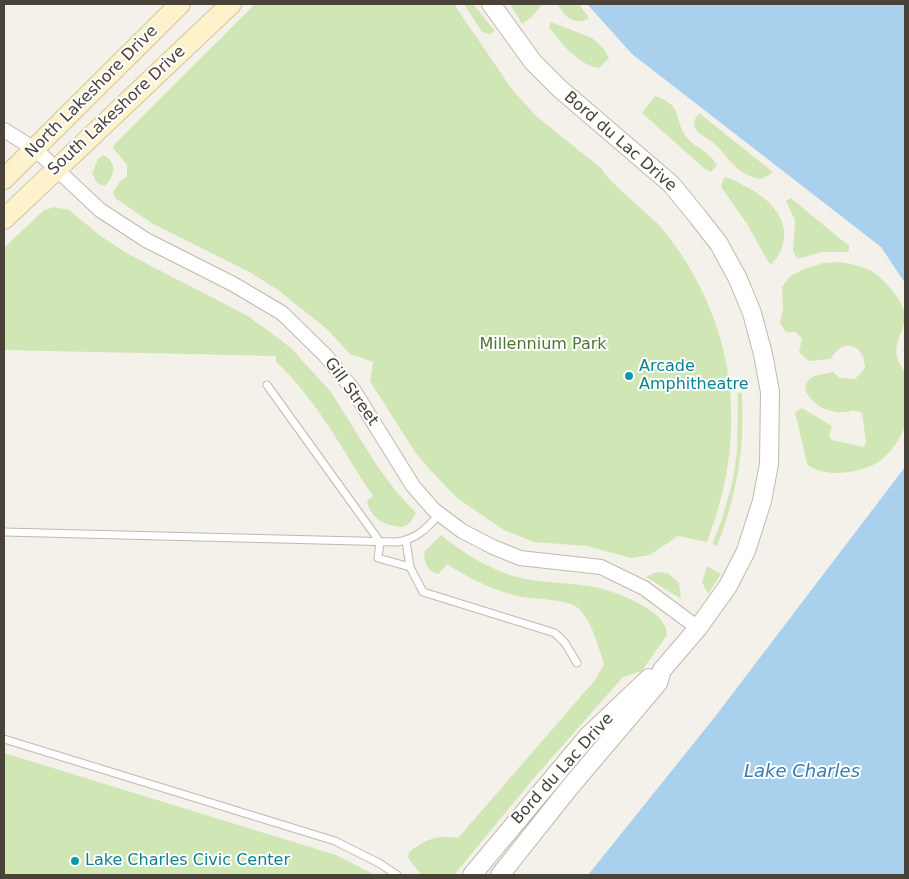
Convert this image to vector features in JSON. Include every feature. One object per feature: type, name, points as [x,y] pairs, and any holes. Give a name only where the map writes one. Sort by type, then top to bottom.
[{"type":"main road","name":"North Lakeshore Drive","points":[[4,180],[180,4]]},
{"type":"main road","name":"South Lakeshore Drive","points":[[4,219],[231,4]]},
{"type":"street","name":"Bord du Lac Drive","points":[[472,875],[588,736],[651,676],[662,670],[698,628],[728,586],[746,551],[762,501],[769,464],[770,392],[752,312],[738,279],[719,244],[671,184],[559,88],[533,62],[491,4]]},
{"type":"street","name":"Gill Street","points":[[4,130],[36,150],[55,170],[100,210],[146,240],[232,284],[282,313],[325,355],[354,391],[413,486],[439,514],[462,531],[493,548],[520,558],[601,567],[644,588],[698,628]]},
{"type":"street","name":"Bord du Lac Drive","points":[[500,875],[570,787],[658,683],[662,670]]},
{"type":"lane","points":[[267,386],[380,542],[378,558],[410,567]]},
{"type":"lane","points":[[4,532],[287,538],[380,542],[406,540],[424,532],[439,514]]},
{"type":"lane","points":[[406,540],[410,567],[423,592],[555,633],[565,643],[577,663]]},
{"type":"lane","points":[[4,739],[335,841],[379,863],[397,875]]},
{"type":"green space","name":"Millennium Park","points":[[255,4],[454,4],[511,88],[536,116],[602,169],[611,180],[661,227],[687,263],[706,300],[720,339],[729,378],[731,419],[729,459],[720,501],[707,542],[678,536],[650,555],[631,558],[587,546],[534,542],[504,530],[457,498],[415,452],[370,381],[373,362],[350,354],[328,330],[278,290],[251,273],[153,224],[115,198],[113,192],[121,180],[127,177],[127,165],[113,148],[115,144]]},
{"type":"green space","points":[[464,4],[473,4],[495,31],[490,34],[482,32]]},
{"type":"green space","points":[[510,4],[542,4],[532,17],[522,24]]},
{"type":"green space","points":[[558,4],[579,4],[589,18],[579,21],[570,19],[563,13]]},
{"type":"green space","points":[[551,22],[592,38],[604,49],[609,58],[599,68],[584,63],[571,52],[549,27]]},
{"type":"green space","points":[[655,96],[671,104],[687,138],[705,152],[717,165],[711,172],[705,169],[642,113]]},
{"type":"green space","points":[[699,113],[773,172],[762,179],[746,175],[740,171],[715,144],[698,132],[694,121]]},
{"type":"green space","points":[[103,155],[113,165],[113,174],[105,186],[97,183],[92,173],[98,159]]},
{"type":"green space","points":[[724,177],[732,179],[756,192],[775,209],[781,219],[784,229],[784,240],[780,252],[772,264],[769,263],[747,224],[721,187]]},
{"type":"green space","points":[[791,198],[849,246],[847,252],[822,252],[797,259],[793,250],[795,220],[786,201]]},
{"type":"green space","points":[[54,207],[69,210],[102,237],[128,254],[248,316],[290,347],[331,392],[376,464],[395,490],[416,513],[410,523],[402,527],[390,525],[375,517],[367,501],[373,496],[329,426],[305,393],[276,362],[276,356],[4,350],[4,248],[44,210]]},
{"type":"green space","points":[[840,262],[873,272],[883,280],[900,301],[905,321],[897,343],[896,352],[905,374],[906,410],[905,424],[902,432],[884,458],[864,469],[833,473],[814,469],[807,464],[795,412],[802,408],[832,426],[829,435],[832,440],[864,447],[866,442],[862,413],[853,410],[839,412],[824,409],[812,400],[805,388],[806,383],[812,378],[833,372],[840,378],[855,379],[865,368],[864,360],[857,349],[847,346],[836,352],[831,359],[808,361],[799,352],[802,339],[796,332],[786,332],[780,323],[783,307],[782,287],[789,277],[804,269],[823,263]]},
{"type":"green space","points":[[738,392],[742,394],[743,416],[738,473],[724,528],[717,546],[712,544],[721,522],[733,480],[737,452]]},
{"type":"green space","points":[[441,535],[475,559],[513,576],[589,586],[623,596],[648,609],[658,617],[665,626],[667,635],[642,671],[623,677],[534,778],[454,875],[421,875],[408,858],[409,852],[422,843],[438,837],[458,838],[595,680],[604,664],[594,634],[583,613],[578,608],[565,602],[517,596],[498,590],[447,564],[439,574],[429,569],[424,552]]},
{"type":"green space","points":[[707,566],[721,574],[708,594],[702,582]]},
{"type":"green space","points":[[661,572],[669,574],[679,583],[681,599],[646,577]]},
{"type":"green space","points":[[4,753],[336,855],[375,875],[4,875]]},
{"type":"water","points":[[587,4],[905,4],[905,283],[881,247],[632,54]]},
{"type":"water","name":"Lake Charles","points":[[905,467],[905,875],[588,875],[714,718]]},
{"type":"place","name":"Arcade Amphitheatre","points":[[629,376]]},
{"type":"place","name":"Lake Charles Civic Center","points":[[75,861]]}]
